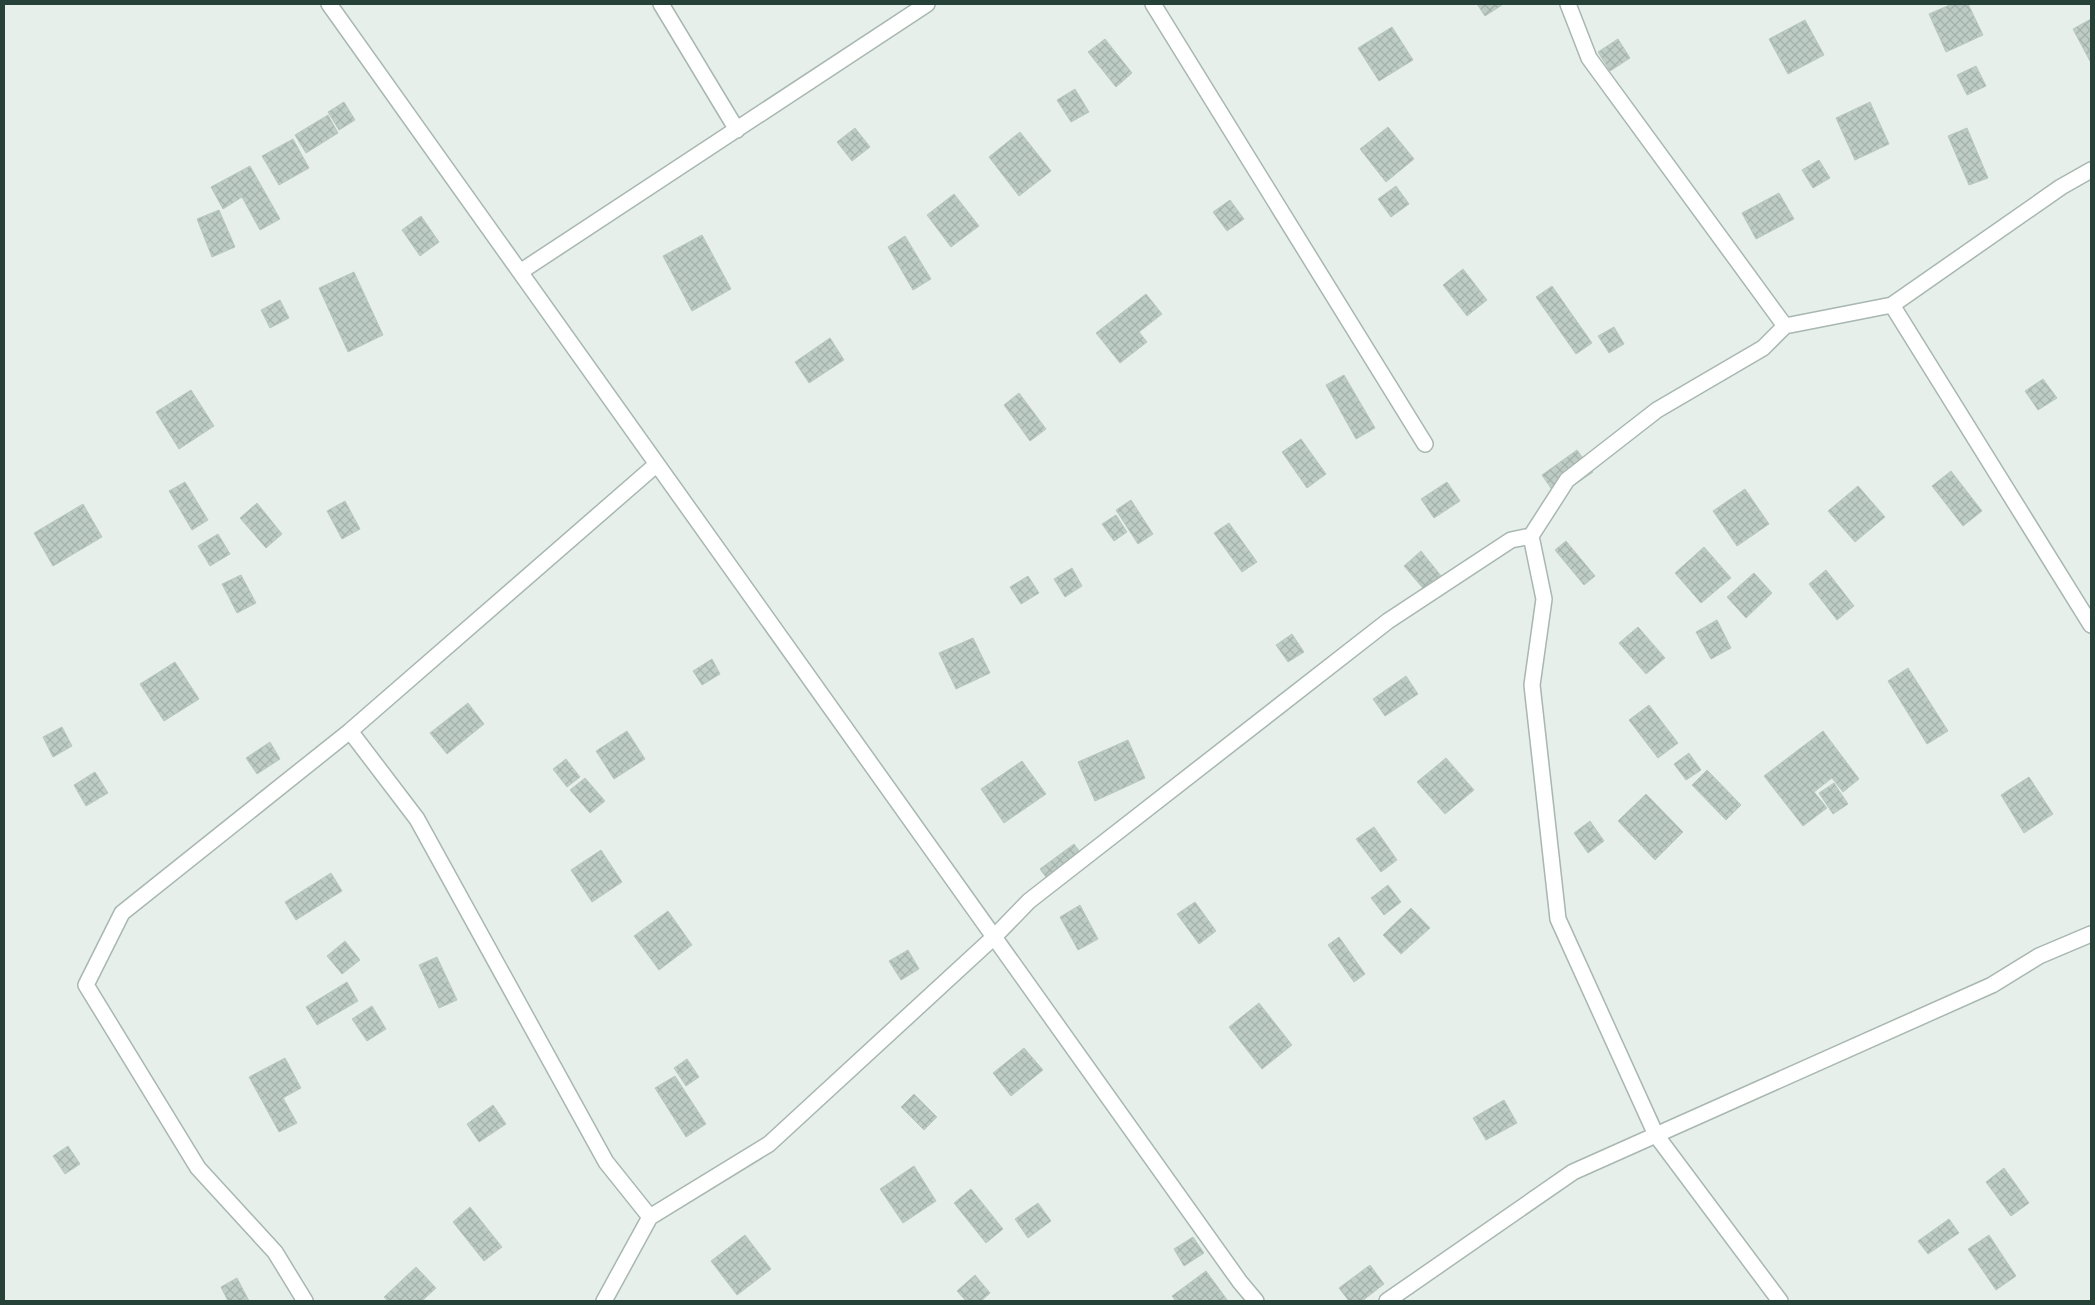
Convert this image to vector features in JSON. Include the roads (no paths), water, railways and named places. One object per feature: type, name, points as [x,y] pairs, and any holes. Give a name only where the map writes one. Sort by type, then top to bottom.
[{"type":"street","points":[[329,4],[1240,1282],[1256,1301]]},
{"type":"street","points":[[661,4],[737,130]]},
{"type":"street","points":[[520,272],[928,4]]},
{"type":"street","points":[[1153,4],[1425,444]]},
{"type":"street","points":[[1568,4],[1589,58],[1785,326]]},
{"type":"street","points":[[1780,1301],[1656,1135],[1558,919],[1532,685],[1544,599],[1531,536],[1567,480],[1657,410],[1763,348],[1785,326],[1892,305],[2061,187],[2091,170]]},
{"type":"street","points":[[1892,305],[2091,625]]},
{"type":"street","points":[[305,1301],[275,1252],[198,1168],[86,985],[122,913],[350,731],[657,464]]},
{"type":"street","points":[[604,1301],[650,1217],[769,1144],[994,937],[1029,901],[1388,621],[1511,540],[1531,536]]},
{"type":"street","points":[[350,731],[417,819],[606,1162],[650,1217]]},
{"type":"street","points":[[1387,1301],[1574,1172],[1992,984],[2039,956],[2091,934]]}]
